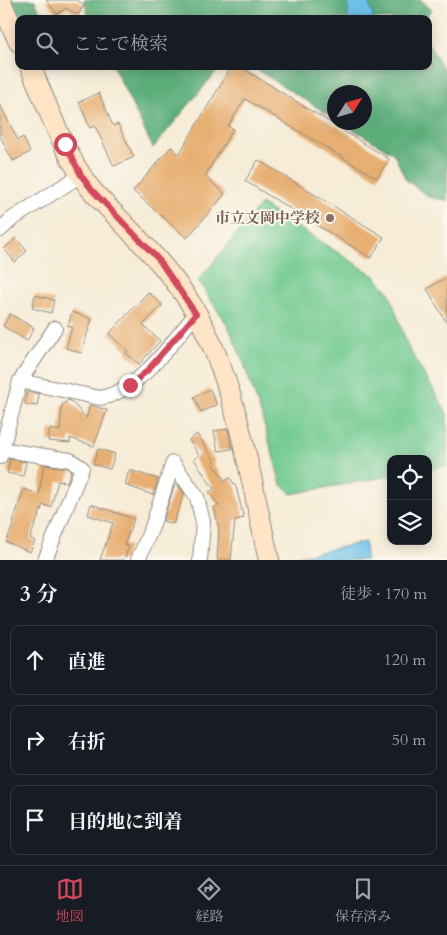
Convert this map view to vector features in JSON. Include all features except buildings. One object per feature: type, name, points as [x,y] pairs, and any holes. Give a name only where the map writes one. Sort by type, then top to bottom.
[{"type":"street","points":[[0,0],[15,33]]},
{"type":"street","points":[[32,70],[81,175],[92,190],[159,260],[196,314],[217,359],[235,410],[269,560]]},
{"type":"street","points":[[0,230],[12,219],[81,175]]},
{"type":"street","points":[[20,381],[100,398],[112,396],[130,385],[147,371],[196,314]]},
{"type":"street","points":[[45,560],[82,468],[70,460],[1,452],[20,381],[55,328]]},
{"type":"street","points":[[138,560],[152,527],[173,463],[197,497],[203,522],[200,560]]},
{"type":"green space","points":[[7,0],[35,0],[43,15],[16,15]]},
{"type":"green space","points":[[84,0],[421,0],[432,10],[428,15],[88,14]]},
{"type":"green space","points":[[432,50],[447,75],[447,201],[429,197],[406,180],[394,154],[355,130],[372,130],[372,85],[327,85],[327,114],[257,70],[432,70]]},
{"type":"green space","points":[[115,70],[218,70],[153,148]]},
{"type":"green space","points":[[261,204],[375,276],[389,292],[408,347],[447,413],[447,466],[432,469],[432,455],[387,455],[387,477],[291,494],[281,484],[262,417],[243,361],[228,326],[198,281]]},
{"type":"water","points":[[349,0],[368,0],[373,15],[348,15]]},
{"type":"water","points":[[365,542],[366,560],[295,560],[295,557]]},
{"type":"place","name":"市立文岡中学校","points":[[330,218]]},
{"type":"route","points":[[65,144],[72,160],[92,190],[159,260],[196,314],[147,371],[130,385]]}]
